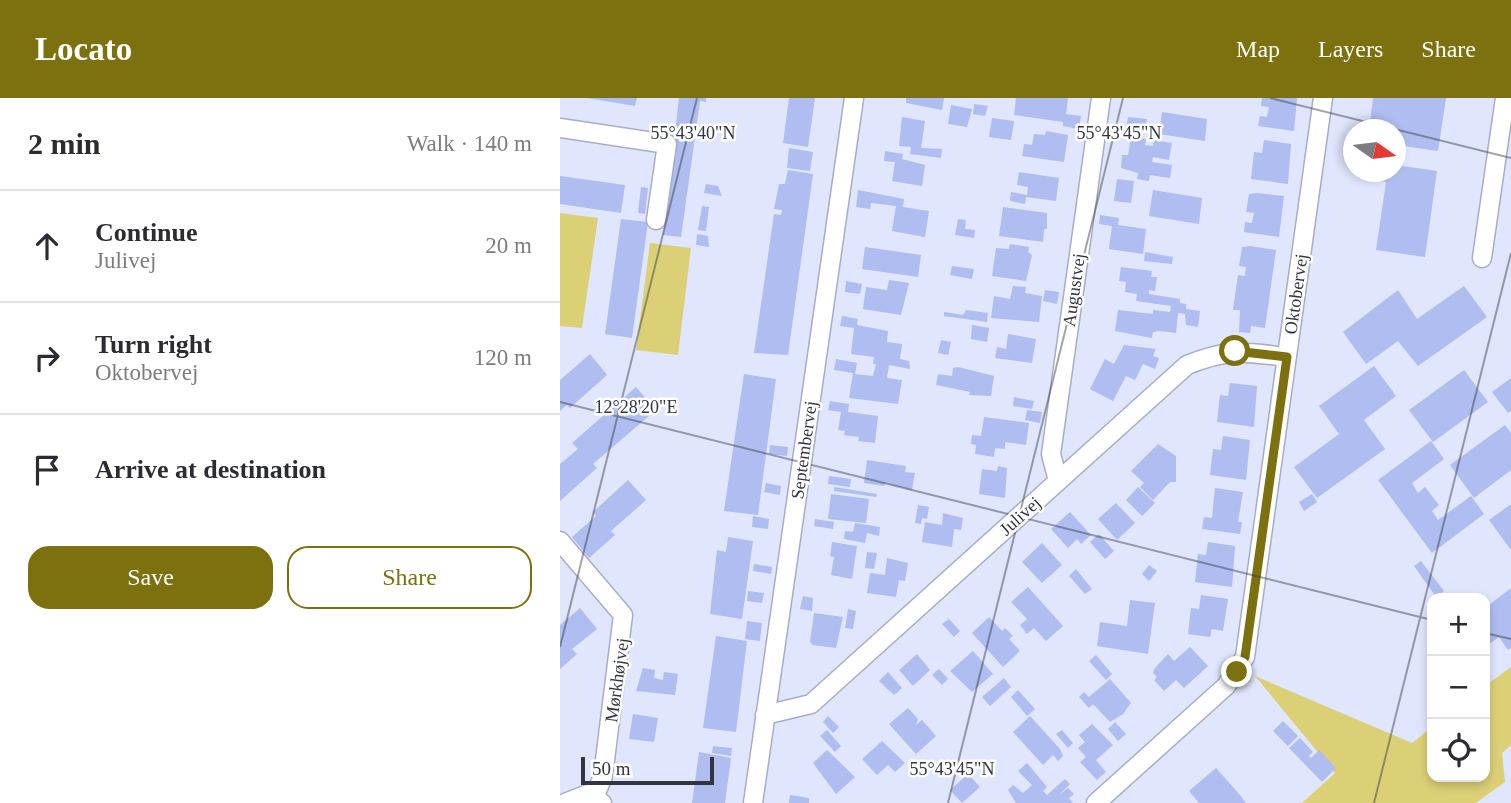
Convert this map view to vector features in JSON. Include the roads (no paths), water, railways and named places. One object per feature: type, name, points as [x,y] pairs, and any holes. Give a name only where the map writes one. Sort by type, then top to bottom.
[{"type":"street","name":"Septembervej","points":[[753,803],[854,98]]},
{"type":"street","name":"Augustvej","points":[[1058,481],[1051,454],[1101,98]]},
{"type":"street","name":"Oktobervej","points":[[1096,803],[1226,686],[1245,657],[1323,98]]},
{"type":"street","points":[[1482,258],[1505,98]]},
{"type":"street","points":[[560,128],[667,144],[656,220]]},
{"type":"street","name":"Julivej","points":[[765,715],[811,704],[1187,365],[1214,354],[1235,351],[1287,357]]},
{"type":"street","name":"Mørkhøjvej","points":[[560,541],[623,615],[598,801],[588,794],[573,797],[565,803]]}]
